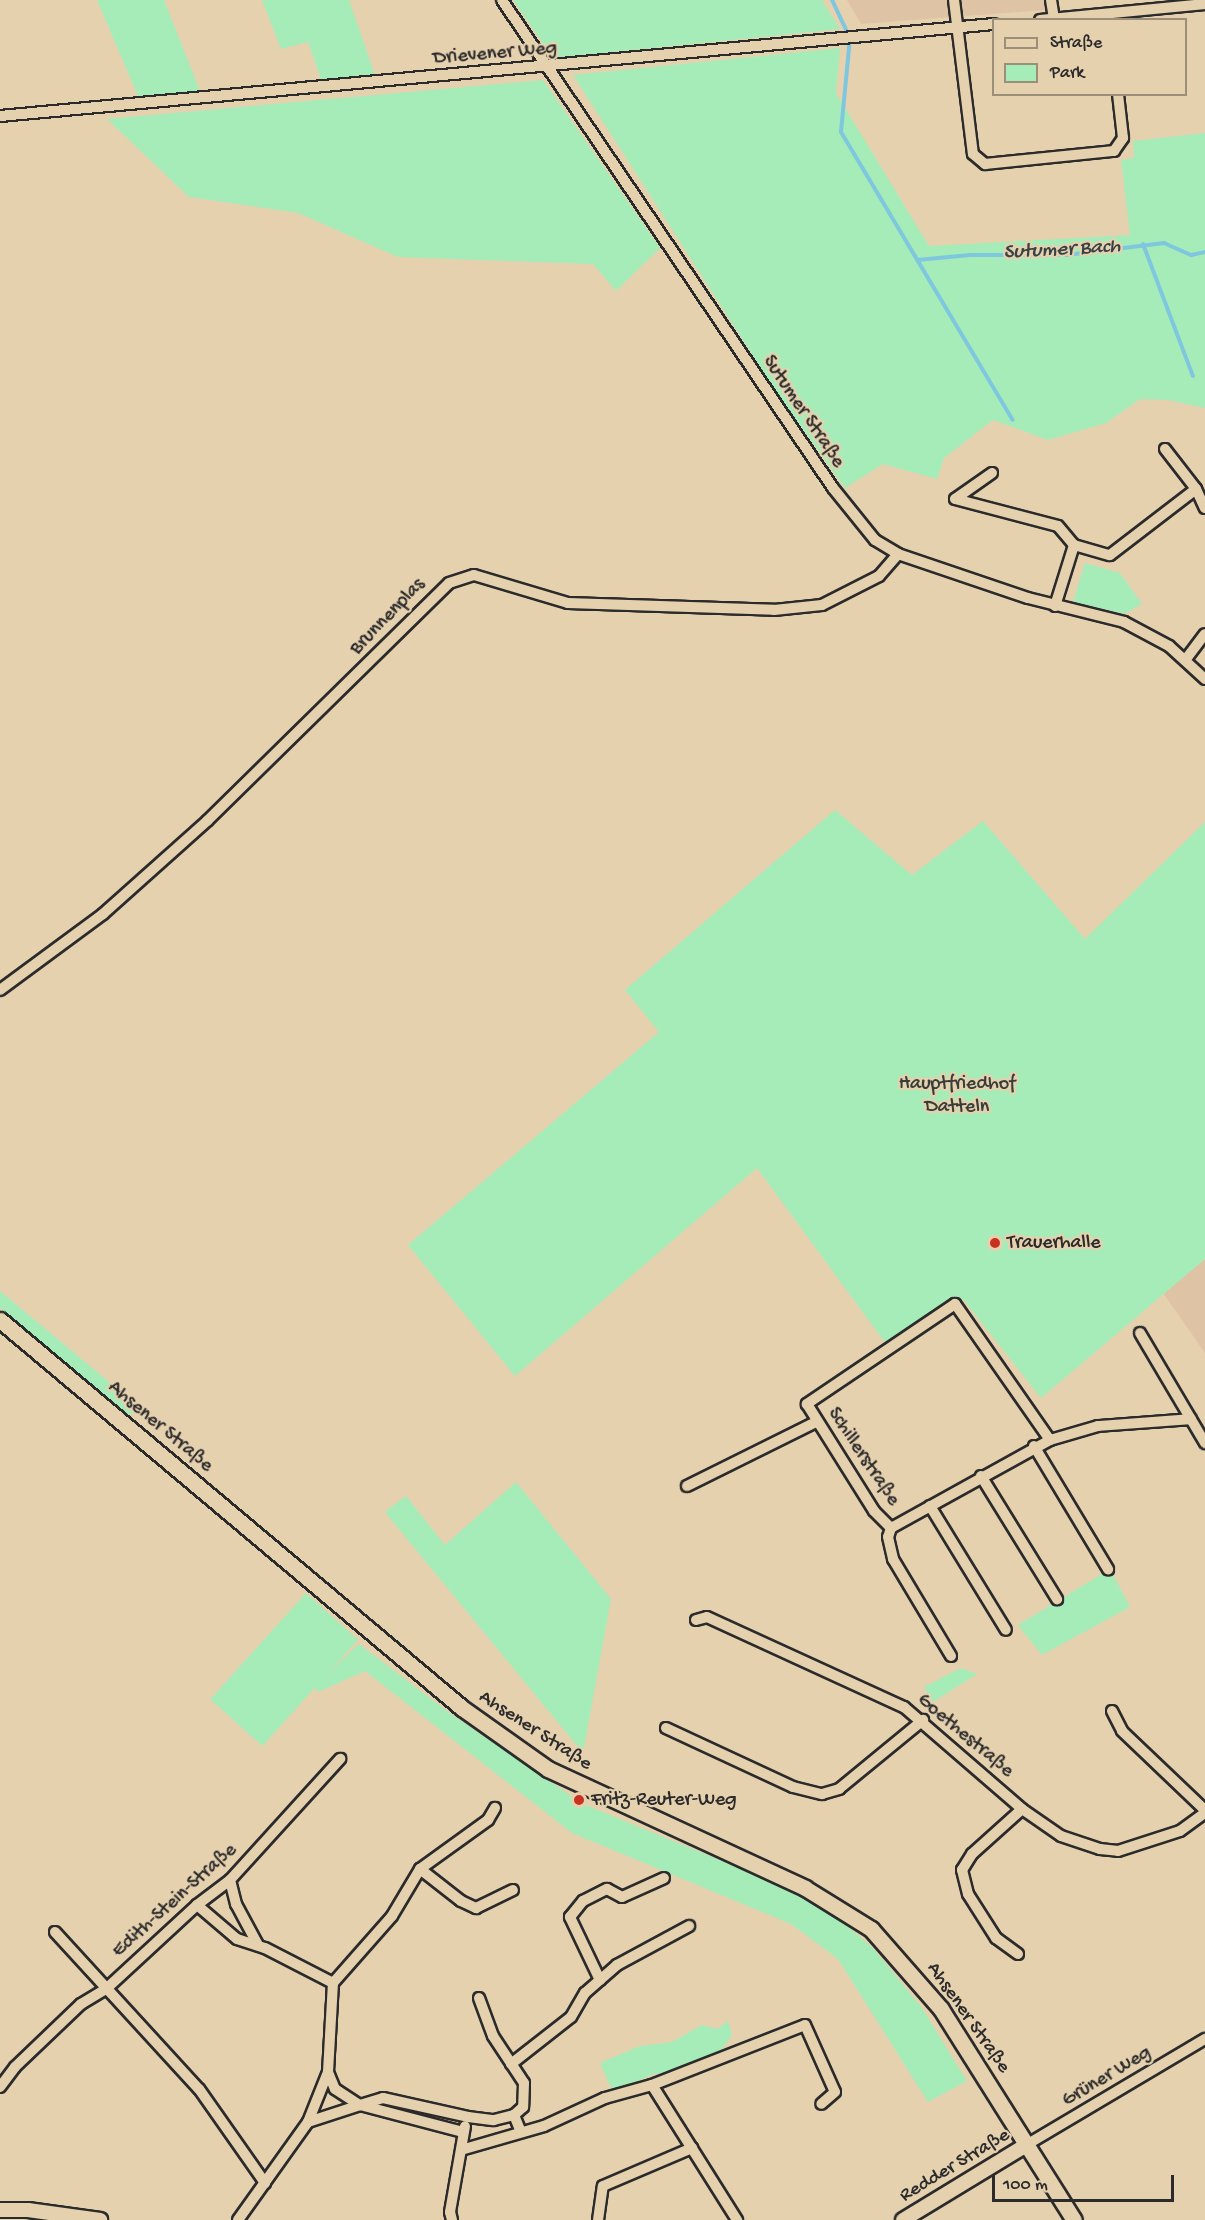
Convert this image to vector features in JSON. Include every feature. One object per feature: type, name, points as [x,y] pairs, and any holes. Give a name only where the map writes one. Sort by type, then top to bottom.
[{"type":"main road","name":"Ahsener Straße","points":[[0,1320],[462,1708],[548,1769],[799,1885],[871,1929],[941,2009],[1074,2220]]},
{"type":"street","name":"Sutumer Straße","points":[[502,0],[833,488],[875,540],[898,554],[1055,606],[1124,622],[1150,633],[1186,659],[1205,679]]},
{"type":"street","points":[[954,0],[960,27],[973,154],[985,164],[1114,151],[1124,138],[1118,96]]},
{"type":"street","points":[[1051,0],[1054,18],[1108,16],[1205,4]]},
{"type":"street","name":"Drievener Weg","points":[[0,116],[550,68],[992,24]]},
{"type":"street","points":[[1165,449],[1196,489],[1205,508]]},
{"type":"street","points":[[992,473],[955,499],[1058,526],[1074,545],[1110,555],[1196,489]]},
{"type":"street","points":[[1055,606],[1074,545]]},
{"type":"street","name":"Brunnenplas","points":[[0,990],[103,914],[207,821],[449,583],[474,575],[568,603],[774,610],[822,605],[879,576],[898,554]]},
{"type":"street","points":[[1186,659],[1205,634]]},
{"type":"street","name":"Schillerstraße","points":[[891,1528],[874,1511],[816,1422],[807,1404],[955,1304],[1050,1440]]},
{"type":"street","points":[[1140,1334],[1205,1443]]},
{"type":"street","name":"Schillerstraße","points":[[951,1656],[893,1559],[888,1537],[891,1528],[1034,1446],[1050,1440],[1098,1426],[1191,1419]]},
{"type":"street","points":[[687,1486],[816,1422]]},
{"type":"street","points":[[1034,1446],[1108,1569]]},
{"type":"street","points":[[981,1476],[1057,1599]]},
{"type":"street","name":"Schillerstraße","points":[[930,1506],[1006,1630]]},
{"type":"street","name":"Goethestraße","points":[[696,1620],[707,1617],[904,1707],[923,1720],[1022,1809],[1061,1836],[1100,1849],[1118,1851],[1180,1831],[1205,1811]]},
{"type":"street","points":[[1112,1711],[1122,1731],[1205,1811]]},
{"type":"street","points":[[666,1728],[793,1787],[822,1794],[839,1789],[923,1720]]},
{"type":"street","name":"Edith-Stein-Straße","points":[[0,2087],[15,2067],[81,2004],[106,1989],[197,1905],[230,1880],[340,1759]]},
{"type":"street","points":[[238,2220],[308,2122],[328,2072],[333,1983],[392,1916],[420,1869],[488,1820],[495,1808]]},
{"type":"street","points":[[1018,1954],[996,1938],[968,1894],[962,1870],[972,1854],[1022,1809]]},
{"type":"street","points":[[420,1869],[476,1908],[513,1890]]},
{"type":"street","points":[[600,1980],[570,1917],[583,1900],[607,1889],[622,1897],[664,1878]]},
{"type":"street","points":[[230,1880],[236,1904],[258,1946]]},
{"type":"street","points":[[197,1905],[237,1940],[258,1946],[333,1983]]},
{"type":"street","points":[[511,2064],[571,2017],[585,1993],[617,1965],[689,1926]]},
{"type":"street","points":[[55,1932],[199,2089],[265,2183]]},
{"type":"street","points":[[308,2122],[383,2098],[468,2117],[494,2120],[514,2115],[523,2107],[524,2083],[493,2036],[479,1998]]},
{"type":"street","points":[[461,2150],[544,2126],[605,2098],[652,2085],[805,2025],[835,2091],[822,2104]]},
{"type":"street","name":"Grüner Weg","points":[[1028,2144],[1205,2039]]},
{"type":"street","points":[[328,2072],[335,2089],[360,2105],[463,2132]]},
{"type":"street","points":[[652,2085],[737,2220]]},
{"type":"street","points":[[514,2115],[521,2132]]},
{"type":"street","points":[[452,2220],[450,2212],[463,2132],[468,2117]]},
{"type":"street","name":"Redder Straße","points":[[903,2220],[1028,2144]]},
{"type":"street","points":[[598,2220],[603,2186],[692,2148]]},
{"type":"street","points":[[0,2210],[28,2210],[100,2220]]},
{"type":"shaded area","points":[[847,0],[1045,0],[1046,10],[861,24]]},
{"type":"shaded area","points":[[1205,1259],[1205,1353],[1163,1293]]},
{"type":"green space","points":[[97,0],[164,0],[200,91],[138,96]]},
{"type":"green space","points":[[262,0],[349,0],[375,75],[322,82],[308,42],[281,49]]},
{"type":"green space","points":[[513,0],[822,0],[840,29],[553,58]]},
{"type":"green space","points":[[840,48],[836,93],[929,246],[1130,235],[1121,160],[1134,158],[1133,141],[1205,133],[1205,408],[1168,400],[1140,399],[1106,423],[1048,440],[993,420],[944,458],[937,479],[883,464],[845,488],[777,393],[573,75]]},
{"type":"green space","points":[[543,80],[660,248],[616,291],[593,264],[398,257],[298,213],[189,197],[107,119]]},
{"type":"green space","points":[[1085,563],[1120,573],[1142,604],[1124,614],[1073,602]]},
{"type":"green space","name":"Hauptfriedhof Datteln","points":[[835,810],[912,875],[983,821],[1085,939],[1205,822],[1205,1259],[1041,1398],[963,1299],[889,1348],[757,1168],[515,1376],[408,1245],[659,1032],[625,990]]},
{"type":"green space","points":[[0,1291],[138,1406],[138,1414],[126,1414],[0,1308]]},
{"type":"green space","points":[[516,1482],[611,1599],[583,1753],[385,1512],[406,1496],[445,1545]]},
{"type":"green space","points":[[1110,1569],[1130,1607],[1042,1655],[1018,1625]]},
{"type":"green space","points":[[306,1593],[358,1640],[262,1746],[210,1699]]},
{"type":"green space","points":[[359,1644],[451,1714],[583,1804],[785,1887],[839,1919],[873,1948],[922,2008],[967,2081],[928,2102],[838,1959],[791,1924],[572,1833],[365,1671],[318,1692],[314,1686]]},
{"type":"green space","points":[[961,1668],[977,1674],[933,1702],[924,1687]]},
{"type":"green space","points":[[728,2021],[732,2035],[718,2055],[677,2073],[654,2074],[622,2088],[611,2088],[600,2063],[640,2046],[672,2042],[702,2025],[717,2029]]},
{"type":"waterway","name":"Sutumer Bach","points":[[832,0],[850,38],[841,132],[1013,420]]},
{"type":"waterway","name":"Sutumer Bach","points":[[917,260],[970,255],[1066,255],[1164,243],[1191,255],[1205,252]]},
{"type":"waterway","points":[[1143,244],[1193,376]]},
{"type":"place","name":"Trauerhalle","points":[[995,1243]]},
{"type":"place","name":"Fritz-Reuter-Weg","points":[[579,1800]]}]
